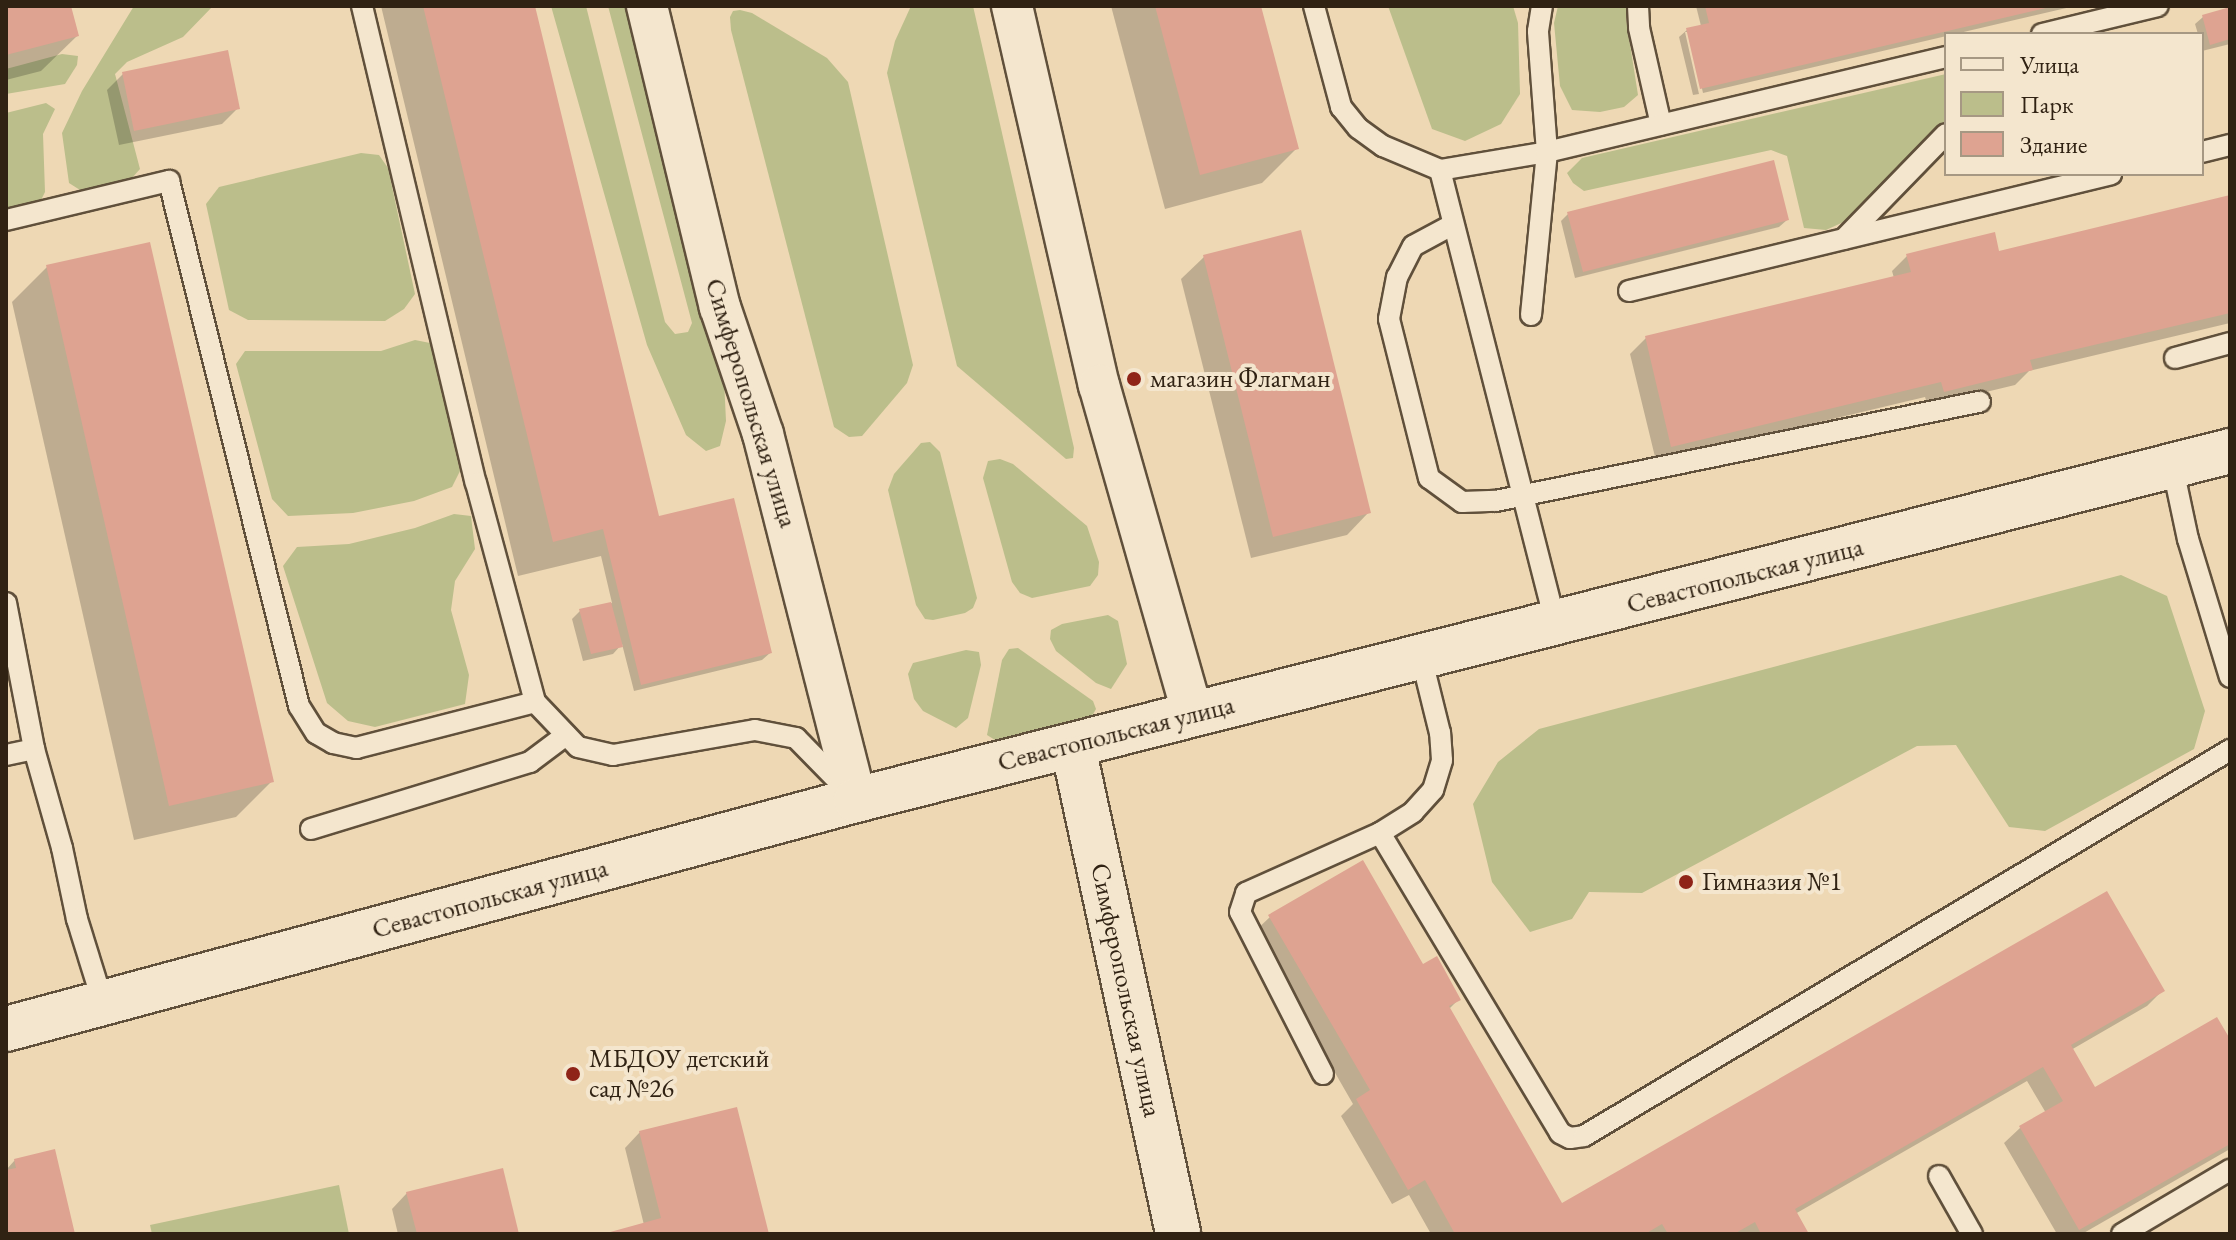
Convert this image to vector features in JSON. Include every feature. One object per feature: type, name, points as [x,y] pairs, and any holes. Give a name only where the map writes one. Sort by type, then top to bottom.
[{"type":"main road","name":"Севастопольская улица","points":[[6,1029],[856,800],[2230,451]]},
{"type":"main road","name":"Симферопольская улица","points":[[1073,747],[1178,1234]]},
{"type":"street","name":"Симферопольская улица","points":[[647,6],[720,307],[767,448],[856,800]]},
{"type":"street","points":[[1012,6],[1099,385],[1193,715]]},
{"type":"lane","points":[[362,6],[476,483],[535,702],[578,747],[613,755],[755,730],[796,738],[856,800]]},
{"type":"lane","points":[[1314,6],[1341,107],[1358,128],[1383,146],[1440,170],[1547,152],[1944,57]]},
{"type":"lane","points":[[1531,6],[1538,31],[1547,152],[1531,315]]},
{"type":"lane","points":[[1538,31],[1542,6]]},
{"type":"lane","points":[[1638,6],[1639,28],[1661,125]]},
{"type":"lane","points":[[2050,32],[2158,6]]},
{"type":"lane","points":[[1844,239],[1944,136]]},
{"type":"lane","points":[[2204,152],[2230,145]]},
{"type":"lane","points":[[1440,170],[1556,624]]},
{"type":"lane","points":[[1629,291],[2103,176]]},
{"type":"lane","points":[[6,220],[169,181],[299,706],[316,733],[333,743],[356,748],[535,702]]},
{"type":"lane","points":[[1452,225],[1413,246],[1397,277],[1389,319],[1429,478],[1462,502],[1496,501],[1980,402]]},
{"type":"lane","points":[[2175,358],[2230,343]]},
{"type":"lane","points":[[2172,464],[2223,641],[2230,677]]},
{"type":"lane","points":[[6,603],[34,749],[62,848],[77,919],[103,1003]]},
{"type":"lane","points":[[1323,1074],[1240,912],[1246,893],[1380,833],[1413,812],[1433,790],[1442,760],[1440,733],[1421,656]]},
{"type":"lane","points":[[311,829],[530,762],[566,735]]},
{"type":"lane","points":[[6,755],[34,749]]},
{"type":"lane","points":[[1380,833],[1560,1133],[1570,1138],[1584,1136],[2230,750]]},
{"type":"lane","points":[[2122,1234],[2230,1170]]},
{"type":"lane","points":[[1939,1176],[1972,1234]]},
{"type":"green space","points":[[134,6],[213,6],[183,37],[127,62],[115,74],[140,169],[131,179],[80,190],[69,183],[62,133],[82,91]]},
{"type":"green space","points":[[551,6],[586,6],[665,322],[675,334],[688,332],[692,323],[608,6],[635,6],[722,338],[726,421],[720,446],[706,451],[686,435],[647,345]]},
{"type":"green space","points":[[911,6],[973,6],[1074,448],[1073,458],[1066,459],[957,366],[887,73],[895,41]]},
{"type":"green space","points":[[1388,6],[1513,6],[1518,23],[1520,94],[1501,124],[1465,141],[1432,129]]},
{"type":"green space","points":[[1558,6],[1628,6],[1626,19],[1638,95],[1624,107],[1600,112],[1572,110],[1560,86],[1554,23]]},
{"type":"green space","points":[[733,11],[752,13],[827,58],[848,82],[913,365],[907,383],[862,436],[849,437],[834,427],[731,30],[730,17]]},
{"type":"green space","points":[[62,54],[78,56],[77,65],[65,84],[6,94],[6,69]]},
{"type":"green space","points":[[1944,74],[1944,122],[1848,220],[1826,230],[1804,228],[1787,156],[1771,150],[1584,191],[1573,183],[1567,173],[1582,158]]},
{"type":"green space","points":[[46,103],[55,109],[43,134],[45,192],[39,204],[6,211],[6,113]]},
{"type":"green space","points":[[361,153],[379,155],[388,168],[415,294],[404,309],[385,321],[248,320],[229,310],[206,204],[219,187]]},
{"type":"green space","points":[[415,340],[430,343],[460,471],[452,487],[414,501],[353,513],[288,516],[272,499],[236,364],[245,351],[381,351]]},
{"type":"green space","points":[[930,442],[940,452],[977,598],[973,608],[965,613],[933,620],[925,619],[916,605],[888,490],[894,474],[921,443]]},
{"type":"green space","points":[[1000,459],[1013,464],[1087,526],[1099,562],[1098,575],[1090,586],[1032,598],[1020,593],[1012,582],[983,478],[988,461]]},
{"type":"green space","points":[[454,514],[471,516],[475,549],[455,581],[451,610],[469,675],[465,704],[375,727],[348,721],[327,703],[283,566],[297,547],[349,544],[415,528]]},
{"type":"green space","points":[[2121,575],[2167,596],[2205,711],[2194,749],[2045,831],[2009,827],[1956,745],[1917,746],[1642,893],[1589,892],[1572,919],[1530,932],[1492,882],[1473,804],[1498,762],[1539,729]]},
{"type":"green space","points":[[1108,615],[1118,621],[1127,664],[1111,689],[1096,683],[1056,651],[1050,639],[1051,630],[1062,624]]},
{"type":"green space","points":[[1018,648],[1093,701],[1096,709],[1092,716],[995,740],[987,735],[1002,660],[1009,649]]},
{"type":"green space","points":[[966,650],[979,652],[981,665],[968,718],[956,728],[923,711],[914,699],[908,674],[913,663]]},
{"type":"green space","points":[[339,1185],[349,1234],[152,1234],[150,1225]]},
{"type":"building","points":[[6,6],[71,6],[79,36],[6,55]]},
{"type":"building","points":[[423,6],[535,6],[659,516],[734,498],[772,653],[641,685],[603,529],[553,542]]},
{"type":"building","points":[[1155,6],[1261,6],[1299,149],[1200,175]]},
{"type":"building","points":[[1705,6],[2050,7],[1700,89],[1686,28],[1709,23]]},
{"type":"building","points":[[2230,7],[2230,39],[2210,45],[2202,15]]},
{"type":"building","points":[[228,50],[240,109],[134,131],[122,72]]},
{"type":"building","points":[[1774,160],[1789,220],[1583,272],[1567,212]]},
{"type":"building","points":[[2230,195],[2230,313],[2030,360],[2033,370],[1944,392],[1941,382],[1671,447],[1645,336],[1911,272],[1906,254],[1995,232],[1999,251]]},
{"type":"building","points":[[1301,230],[1371,513],[1273,537],[1203,255]]},
{"type":"building","points":[[150,242],[274,782],[169,806],[46,265]]},
{"type":"building","points":[[611,602],[623,647],[591,654],[579,609]]},
{"type":"building","points":[[1363,860],[1423,964],[1437,956],[1461,1000],[1449,1006],[1562,1203],[2107,891],[2165,991],[2071,1045],[2095,1087],[2217,1017],[2230,1039],[2230,1144],[2079,1230],[2019,1126],[2063,1101],[2043,1067],[1795,1209],[1809,1234],[1761,1234],[1755,1222],[1734,1234],[1668,1234],[1662,1224],[1645,1234],[1455,1234],[1425,1180],[1408,1190],[1356,1099],[1370,1090],[1268,915]]},
{"type":"building","points":[[737,1107],[769,1234],[603,1234],[661,1218],[639,1131]]},
{"type":"building","points":[[55,1149],[75,1234],[6,1234],[6,1170],[16,1168],[14,1159]]},
{"type":"building","points":[[503,1168],[519,1234],[417,1234],[406,1192]]},
{"type":"place","name":"магазин Флагман","points":[[1134,379]]},
{"type":"place","name":"Гимназия №1","points":[[1686,882]]},
{"type":"place","name":"МБДОУ детский сад №26","points":[[573,1074]]}]
